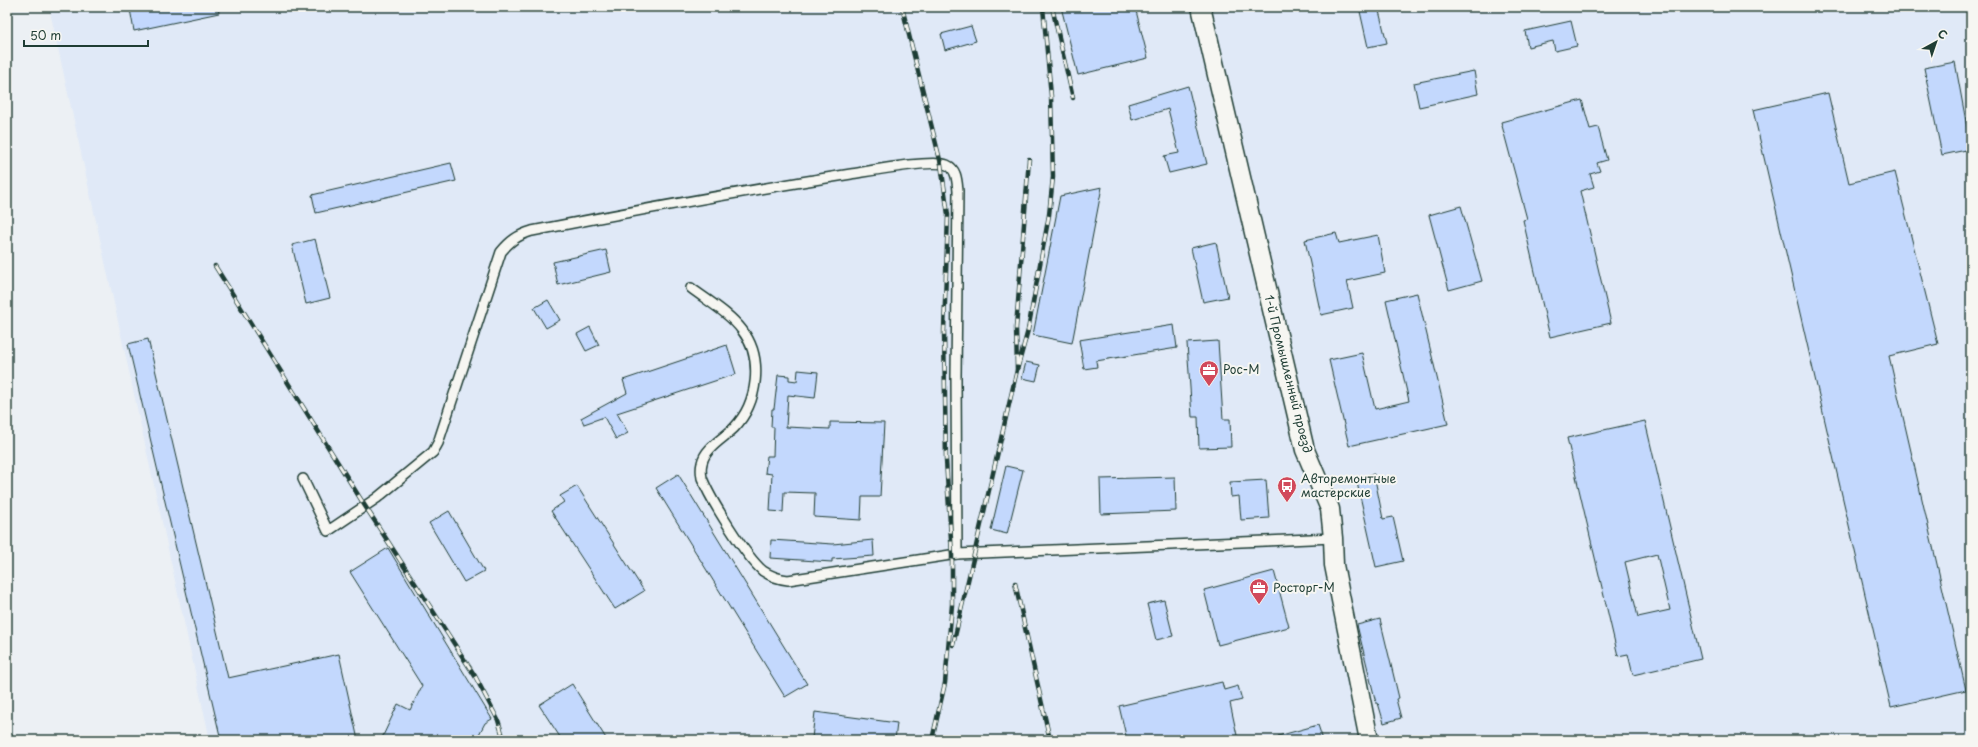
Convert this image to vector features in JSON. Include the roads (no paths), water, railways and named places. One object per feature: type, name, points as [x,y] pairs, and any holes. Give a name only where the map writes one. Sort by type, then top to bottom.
[{"type":"street","name":"1-й Промышленный проезд","points":[[1201,7],[1305,450],[1328,503],[1334,538],[1334,565],[1369,740]]},
{"type":"lane","points":[[303,479],[328,531],[376,498],[433,452],[438,443],[501,252],[509,242],[520,235],[716,196],[901,166],[941,164],[949,165],[953,170],[956,176],[958,191],[956,377],[957,554]]},
{"type":"lane","points":[[691,288],[729,316],[743,330],[752,348],[756,367],[754,393],[746,411],[735,427],[705,455],[701,470],[702,478],[724,519],[762,570],[774,578],[788,580],[957,554],[1334,538]]},
{"type":"railway","points":[[902,7],[941,164],[948,215],[944,331],[946,460],[952,555],[952,605],[945,683],[932,740]]},
{"type":"railway","points":[[1029,159],[1016,328],[1017,370],[1028,330],[1049,215],[1053,177],[1051,96],[1043,7]]},
{"type":"railway","points":[[1052,7],[1073,98]]},
{"type":"railway","points":[[215,266],[365,506],[475,676],[498,720],[504,740]]},
{"type":"railway","points":[[953,645],[1017,370]]},
{"type":"railway","points":[[1015,583],[1050,740]]},
{"type":"place","name":"Рос-М","points":[[1209,387]]},
{"type":"place","name":"Авторемонтные мастерские","points":[[1287,503]]},
{"type":"place","name":"Росторг-М","points":[[1259,605]]}]
